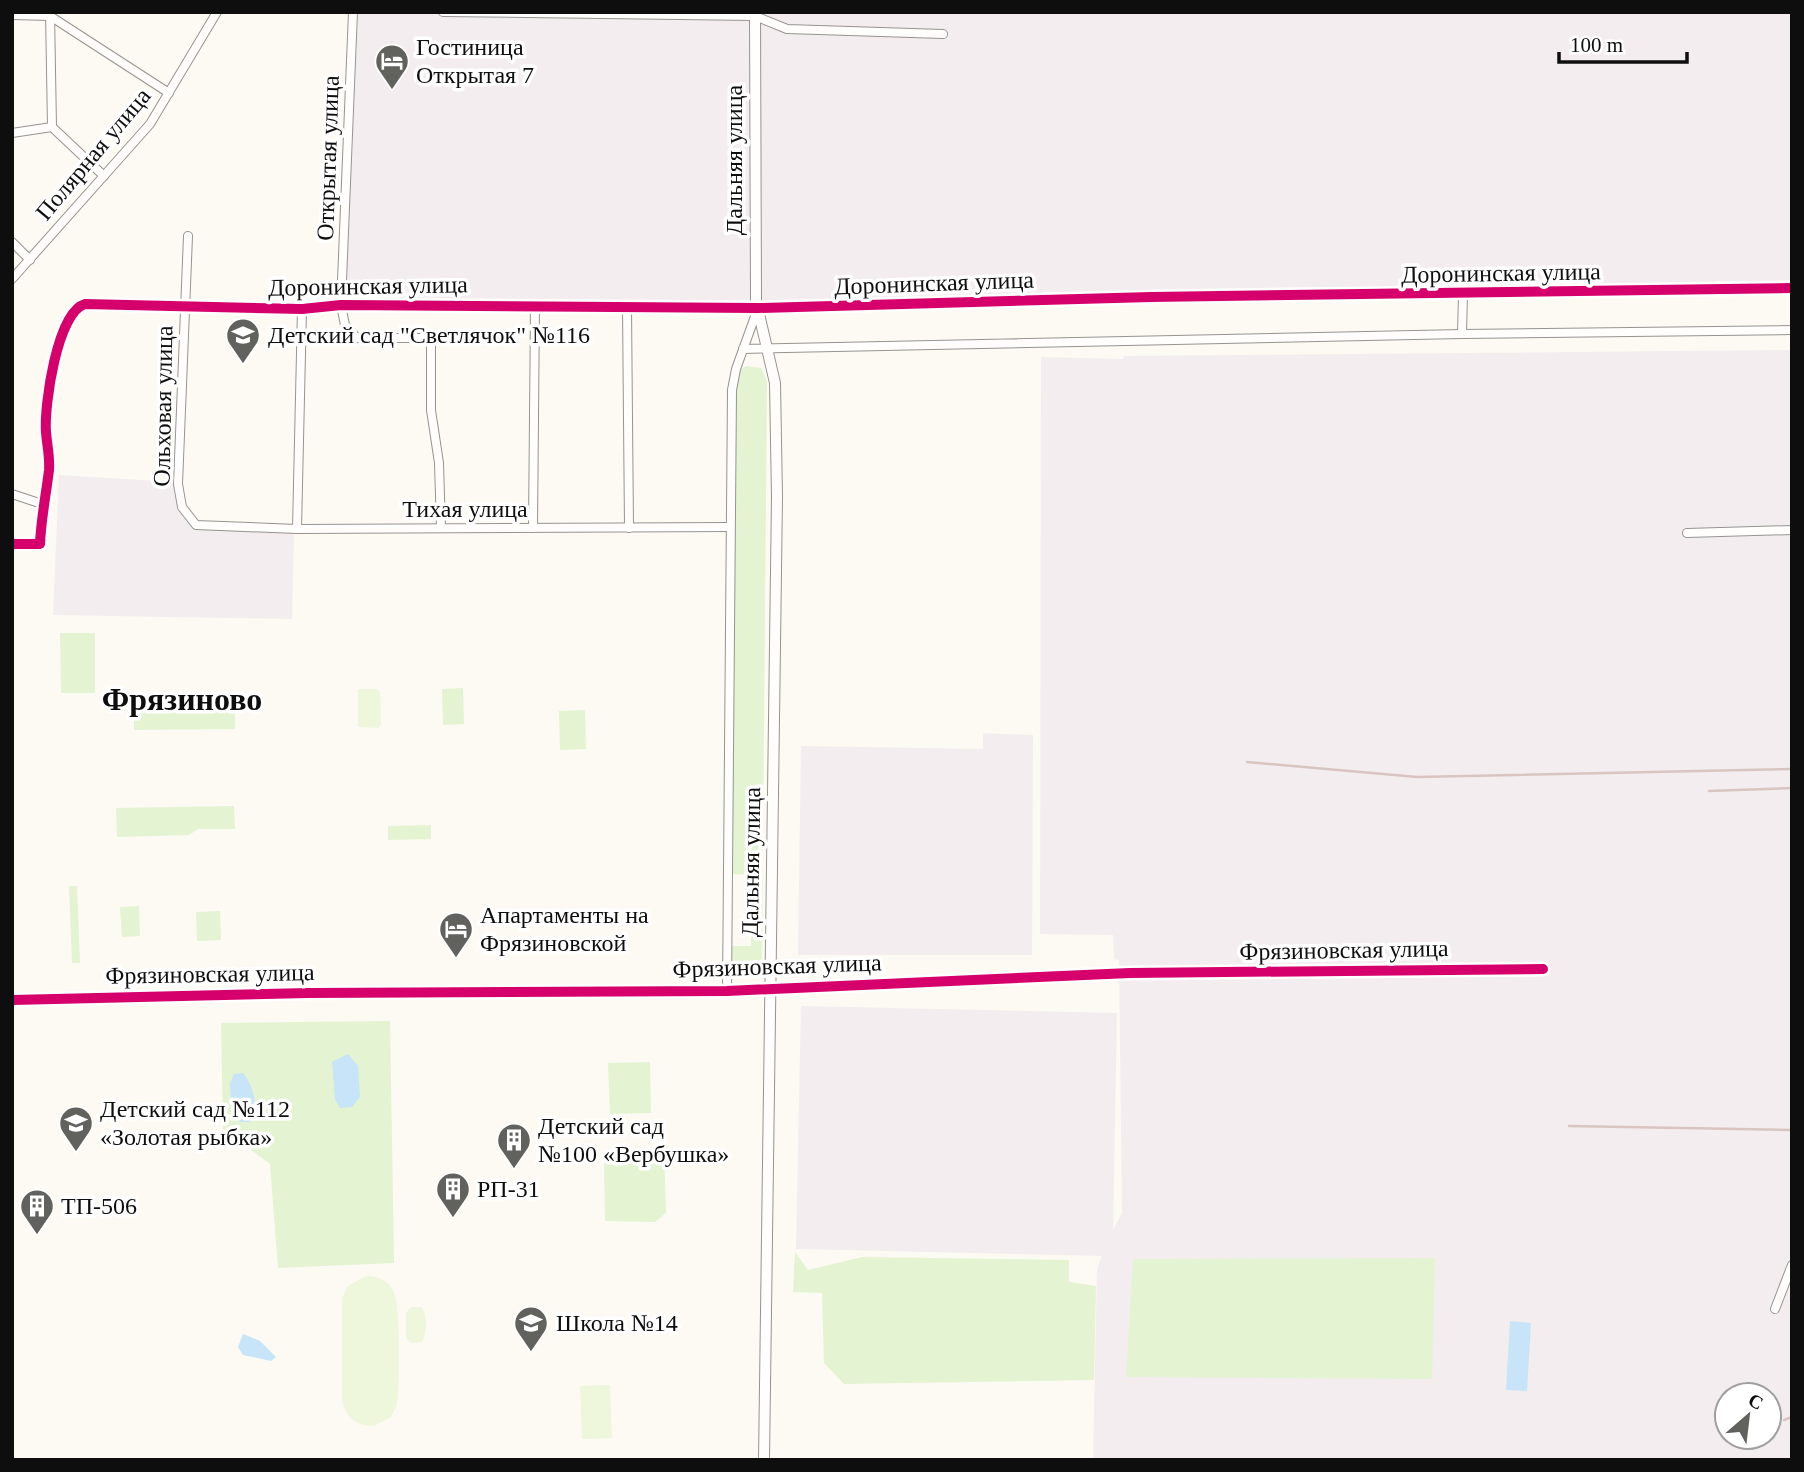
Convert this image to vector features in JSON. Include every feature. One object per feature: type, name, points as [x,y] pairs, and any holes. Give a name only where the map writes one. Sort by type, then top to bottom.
[{"type":"street","name":"Полярная улица","points":[[12,279],[150,124],[217,12]]},
{"type":"street","name":"Открытая улица","points":[[341,305],[353,12]]},
{"type":"street","points":[[443,12],[755,14],[787,29],[943,34]]},
{"type":"street","points":[[50,14],[52,127],[104,176]]},
{"type":"street","points":[[12,15],[50,14],[169,93]]},
{"type":"street","name":"Дальняя улица","points":[[755,14],[754,205],[758,309],[775,383],[777,497],[764,1460]]},
{"type":"street","points":[[12,133],[52,127]]},
{"type":"street","name":"Ольховая улица","points":[[188,236],[178,484],[182,508],[195,525],[201,526]]},
{"type":"street","points":[[12,243],[30,260]]},
{"type":"street","name":"Доронинская улица","points":[[42,504],[49,463],[46,431],[48,402],[58,345],[78,306],[93,303],[302,309],[341,305],[758,309],[1151,297],[1792,288]]},
{"type":"street","points":[[1462,294],[1462,334]]},
{"type":"street","points":[[341,305],[345,325],[357,338],[431,338],[431,410],[439,463],[441,528]]},
{"type":"street","points":[[533,528],[535,306]]},
{"type":"street","points":[[627,308],[629,528]]},
{"type":"street","points":[[297,529],[302,309]]},
{"type":"street","name":"Дальняя улица","points":[[727,991],[732,390],[758,309]]},
{"type":"street","points":[[743,349],[1792,330]]},
{"type":"street","points":[[12,494],[42,504],[40,544],[12,544]]},
{"type":"street","name":"Тихая улица","points":[[201,526],[297,529],[730,527]]},
{"type":"street","points":[[1688,533],[1792,530]]},
{"type":"street","name":"Фрязиновская улица","points":[[12,1000],[307,993],[727,991],[1130,973],[1543,969]]},
{"type":"street","points":[[1775,1309],[1792,1265]]},
{"type":"shaded area","points":[[358,12],[1792,12],[1792,280],[732,305],[346,296]]},
{"type":"shaded area","points":[[1792,350],[1792,1460],[1093,1460],[1097,1269],[1102,1256],[796,1249],[801,1006],[1117,1013],[1113,1230],[1122,1213],[1119,960],[1114,959],[1113,935],[1040,934],[1041,357],[1123,359],[1124,356]]},
{"type":"shaded area","points":[[59,475],[175,482],[180,509],[194,527],[294,533],[292,619],[53,615]]},
{"type":"shaded area","points":[[983,733],[1033,735],[1032,955],[798,955],[801,746],[983,749]]},
{"type":"green space","points":[[746,366],[761,368],[767,381],[762,957],[758,967],[748,972],[734,967],[730,946],[751,946],[752,875],[731,874],[736,381],[740,370]]},
{"type":"green space","points":[[60,633],[95,633],[95,693],[61,693]]},
{"type":"green space","points":[[463,688],[464,724],[443,725],[442,689]]},
{"type":"green space","points":[[358,689],[377,689],[380,692],[379,728],[358,727]]},
{"type":"green space","points":[[235,705],[235,729],[134,730],[134,706]]},
{"type":"green space","points":[[585,710],[586,749],[560,750],[559,711]]},
{"type":"green space","points":[[234,806],[235,829],[198,829],[189,835],[117,837],[116,808]]},
{"type":"green space","points":[[431,825],[431,839],[388,840],[388,826]]},
{"type":"green space","points":[[69,886],[77,886],[80,963],[72,963]]},
{"type":"green space","points":[[139,906],[140,936],[122,937],[120,907]]},
{"type":"green space","points":[[220,911],[221,940],[197,941],[196,912]]},
{"type":"green space","points":[[390,1021],[394,1263],[278,1268],[270,1164],[223,1129],[221,1023]]},
{"type":"green space","points":[[650,1062],[651,1113],[610,1114],[608,1063]]},
{"type":"green space","points":[[619,1150],[664,1150],[666,1213],[655,1222],[605,1221],[604,1163]]},
{"type":"green space","points":[[795,1252],[808,1270],[862,1257],[1069,1260],[1069,1282],[1096,1286],[1094,1380],[844,1384],[824,1363],[822,1293],[793,1292]]},
{"type":"green space","points":[[1435,1258],[1432,1379],[1126,1377],[1133,1259]]},
{"type":"green space","points":[[366,1276],[382,1279],[393,1290],[399,1328],[397,1405],[391,1417],[374,1426],[352,1419],[342,1399],[342,1298],[348,1286]]},
{"type":"green space","points":[[411,1307],[421,1307],[425,1315],[426,1329],[422,1342],[411,1343],[406,1338],[406,1313]]},
{"type":"green space","points":[[610,1385],[612,1438],[582,1439],[580,1386]]},
{"type":"water","points":[[348,1054],[358,1066],[360,1097],[352,1107],[340,1108],[335,1099],[332,1062]]},
{"type":"water","points":[[243,1073],[250,1084],[255,1104],[250,1122],[240,1122],[232,1114],[230,1084],[234,1074]]},
{"type":"water","points":[[1510,1321],[1531,1323],[1527,1391],[1506,1390]]},
{"type":"water","points":[[243,1334],[260,1341],[276,1357],[271,1361],[243,1355],[238,1347]]},
{"type":"railway","points":[[1247,762],[1417,777],[1792,769]]},
{"type":"railway","points":[[1709,791],[1792,788]]},
{"type":"railway","points":[[1569,1126],[1792,1130]]},
{"type":"railway","points":[[1784,1420],[1792,1417]]},
{"type":"cycle path","points":[[12,544],[40,544],[49,470],[46,419],[50,382],[67,324],[75,311],[85,304],[302,309],[341,305],[758,308],[1151,297],[1792,288]]},
{"type":"cycle path","points":[[12,1000],[308,993],[727,991],[1130,973],[1543,969]]},
{"type":"place","name":"Гостиница Открытая 7","points":[[392,91]]},
{"type":"place","name":"Детский сад \"Светлячок\" №116","points":[[243,365]]},
{"type":"place","name":"Апартаменты на Фрязиновской","points":[[456,959]]},
{"type":"place","name":"Детский сад №112 «Золотая рыбка»","points":[[76,1153]]},
{"type":"place","name":"Детский сад №100 «Вербушка»","points":[[514,1170]]},
{"type":"place","name":"РП-31","points":[[453,1219]]},
{"type":"place","name":"ТП-506","points":[[37,1236]]},
{"type":"place","name":"Школа №14","points":[[531,1353]]},
{"type":"district","name":"Фрязиново","points":[[182,699]]}]
